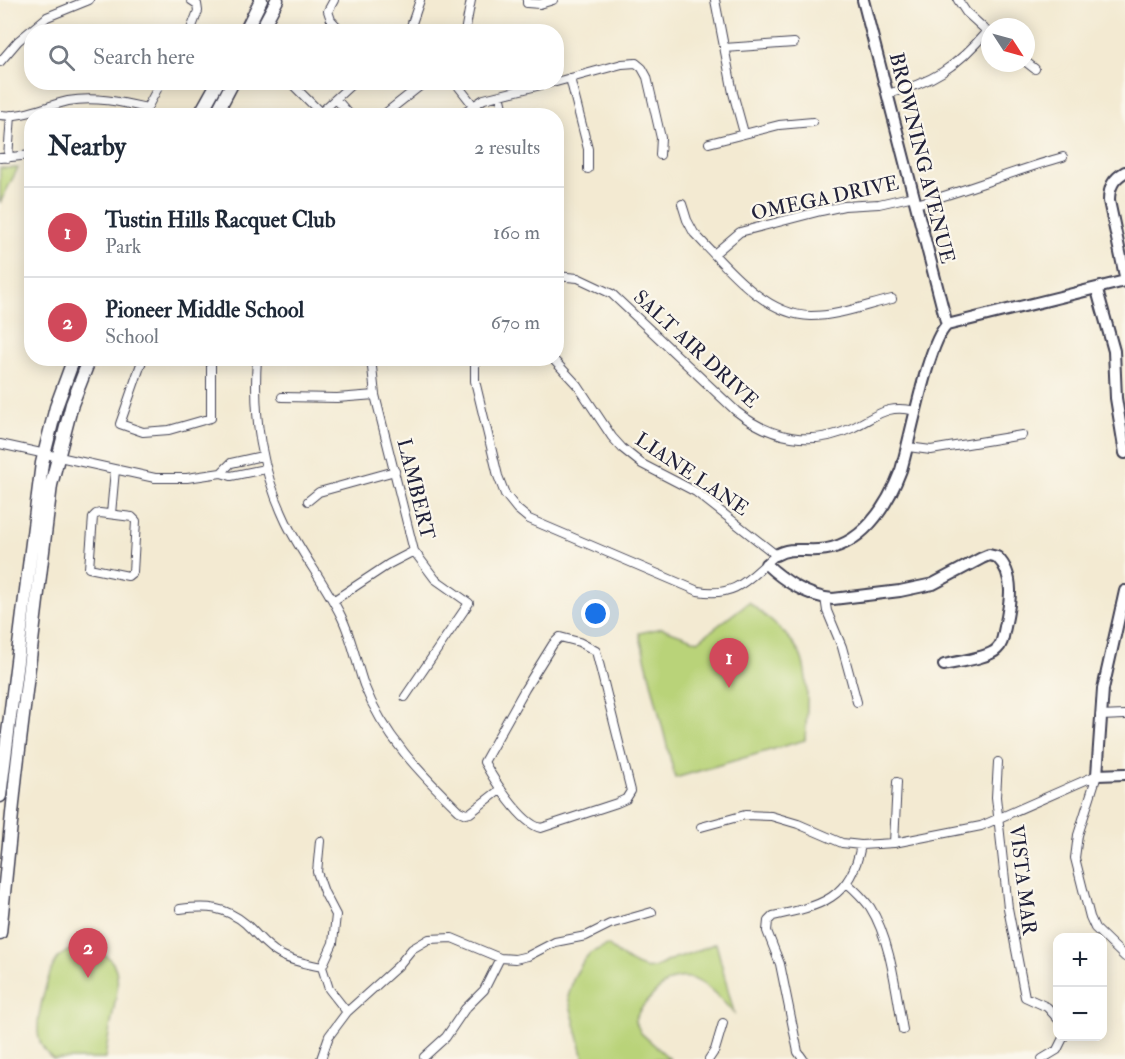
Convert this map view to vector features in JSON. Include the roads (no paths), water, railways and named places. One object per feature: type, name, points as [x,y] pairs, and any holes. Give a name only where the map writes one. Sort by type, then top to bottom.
[{"type":"main road","points":[[249,24],[261,0]]},
{"type":"main road","points":[[264,24],[277,0]]},
{"type":"main road","points":[[203,108],[214,90]]},
{"type":"main road","points":[[219,108],[229,90]]},
{"type":"main road","points":[[0,796],[44,455],[59,398],[71,366]]},
{"type":"main road","points":[[0,933],[46,514],[57,458],[72,404],[87,366]]},
{"type":"street","points":[[39,24],[47,17],[89,0]]},
{"type":"street","points":[[334,0],[328,11],[335,24]]},
{"type":"street","points":[[412,24],[420,0]]},
{"type":"street","points":[[466,24],[471,0]]},
{"type":"street","points":[[527,2],[540,4],[553,0]]},
{"type":"street","points":[[715,0],[744,133]]},
{"type":"street","name":"BROWNING AVENUE","points":[[863,0],[946,325]]},
{"type":"street","points":[[958,0],[966,12],[981,26]]},
{"type":"street","points":[[193,24],[198,11],[194,2]]},
{"type":"street","points":[[0,62],[24,36]]},
{"type":"street","points":[[887,94],[910,88],[945,72],[981,40]]},
{"type":"street","points":[[724,48],[794,43]]},
{"type":"street","points":[[564,80],[622,64],[636,63],[642,68],[646,77],[661,138],[660,155]]},
{"type":"street","points":[[570,78],[588,149],[588,169]]},
{"type":"street","points":[[40,108],[69,101],[98,98],[147,108],[157,90]]},
{"type":"street","points":[[297,90],[313,108]]},
{"type":"street","points":[[325,108],[346,90]]},
{"type":"street","points":[[392,108],[415,90]]},
{"type":"street","points":[[461,90],[473,105]]},
{"type":"street","points":[[469,108],[484,99],[521,90]]},
{"type":"street","points":[[500,95],[503,108]]},
{"type":"street","points":[[336,99],[344,108]]},
{"type":"street","points":[[0,115],[24,112]]},
{"type":"street","points":[[11,115],[4,158],[24,155]]},
{"type":"street","points":[[709,143],[779,125],[813,122]]},
{"type":"street","name":"OMEGA DRIVE","points":[[714,254],[740,232],[844,206],[951,195],[1063,157]]},
{"type":"street","points":[[1125,172],[1114,180],[1108,201],[1125,276]]},
{"type":"street","points":[[682,204],[694,233],[758,296],[772,306],[789,313],[809,316],[826,315],[892,299]]},
{"type":"street","name":"SALT AIR DRIVE","points":[[564,277],[578,278],[612,294],[736,411],[758,427],[772,433],[797,439],[821,438],[850,429],[888,409],[896,407],[916,411]]},
{"type":"street","points":[[475,366],[475,381],[498,476],[505,494],[517,510],[529,519],[698,591],[717,593],[738,588],[776,555],[794,549],[820,550],[843,544],[862,531],[878,514],[896,485],[908,447],[926,371],[940,330],[946,325],[1096,290],[1125,281]]},
{"type":"street","points":[[1096,290],[1113,345],[1125,453]]},
{"type":"street","points":[[140,366],[120,424],[143,432],[170,430],[212,418],[211,366]]},
{"type":"street","points":[[257,366],[258,424],[265,469],[286,522],[344,621],[364,685],[383,724],[407,756],[459,811],[466,814],[501,789]]},
{"type":"street","name":"LAMBERT","points":[[372,366],[375,395],[414,551],[435,579],[470,603],[405,697]]},
{"type":"street","name":"LIANE LANE","points":[[559,366],[578,386],[622,448],[642,464],[696,492],[776,555]]},
{"type":"street","points":[[282,397],[337,398],[375,395]]},
{"type":"street","points":[[908,447],[931,450],[1022,435]]},
{"type":"street","points":[[0,444],[154,478],[188,478],[221,473],[231,476],[265,469]]},
{"type":"street","points":[[221,473],[231,463],[262,456]]},
{"type":"street","points":[[111,514],[115,470]]},
{"type":"street","points":[[308,501],[319,492],[395,471]]},
{"type":"street","points":[[100,513],[111,514],[132,517],[136,522],[133,572],[128,576],[89,568],[93,517],[100,513]]},
{"type":"street","points":[[333,601],[389,564],[414,551]]},
{"type":"street","points":[[766,564],[783,578],[808,592],[825,598],[867,595],[926,586],[989,555],[997,556],[1005,568],[1010,594],[1002,642],[996,650],[986,655],[944,665]]},
{"type":"street","points":[[1125,591],[1105,676],[1097,775],[1075,846],[1075,858],[1090,917],[1095,928],[1125,957]]},
{"type":"street","points":[[825,598],[827,611],[842,647],[857,702]]},
{"type":"street","points":[[560,637],[579,642],[596,651],[631,791],[626,799],[617,804],[541,828],[533,827],[501,789],[484,762],[507,719],[553,644],[560,637]]},
{"type":"street","points":[[1100,716],[1125,715]]},
{"type":"street","name":"VISTA MAR","points":[[998,762],[996,797],[1008,909],[1025,997],[1047,1008],[1053,1014]]},
{"type":"street","points":[[701,826],[745,815],[771,816],[798,824],[842,843],[861,845],[894,843],[965,830],[999,819],[1097,775],[1125,774]]},
{"type":"street","points":[[894,843],[897,782]]},
{"type":"street","points":[[320,841],[317,872],[336,915],[333,943],[322,967],[329,989],[347,1012]]},
{"type":"street","points":[[803,1059],[798,1052],[780,964],[767,931],[768,921],[773,916],[820,904],[839,892],[853,873],[861,845]]},
{"type":"street","points":[[847,883],[868,905],[879,928],[894,981],[903,1030]]},
{"type":"street","points":[[180,909],[204,906],[226,910],[246,924],[261,941],[280,955],[322,967]]},
{"type":"street","points":[[321,1059],[328,1036],[347,1012],[398,966],[412,949],[429,939],[452,938],[500,958],[515,959],[528,956],[555,942],[586,936],[610,924],[652,912]]},
{"type":"street","points":[[424,1057],[446,1037],[465,1009],[484,990],[500,958]]},
{"type":"street","points":[[709,1059],[715,1050],[723,1023]]},
{"type":"street","points":[[1042,1059],[1057,1050],[1062,1041]]},
{"type":"place","name":"Tustin Hills Racquet Club","points":[[729,688]]},
{"type":"place","name":"Pioneer Middle School","points":[[88,978]]}]
